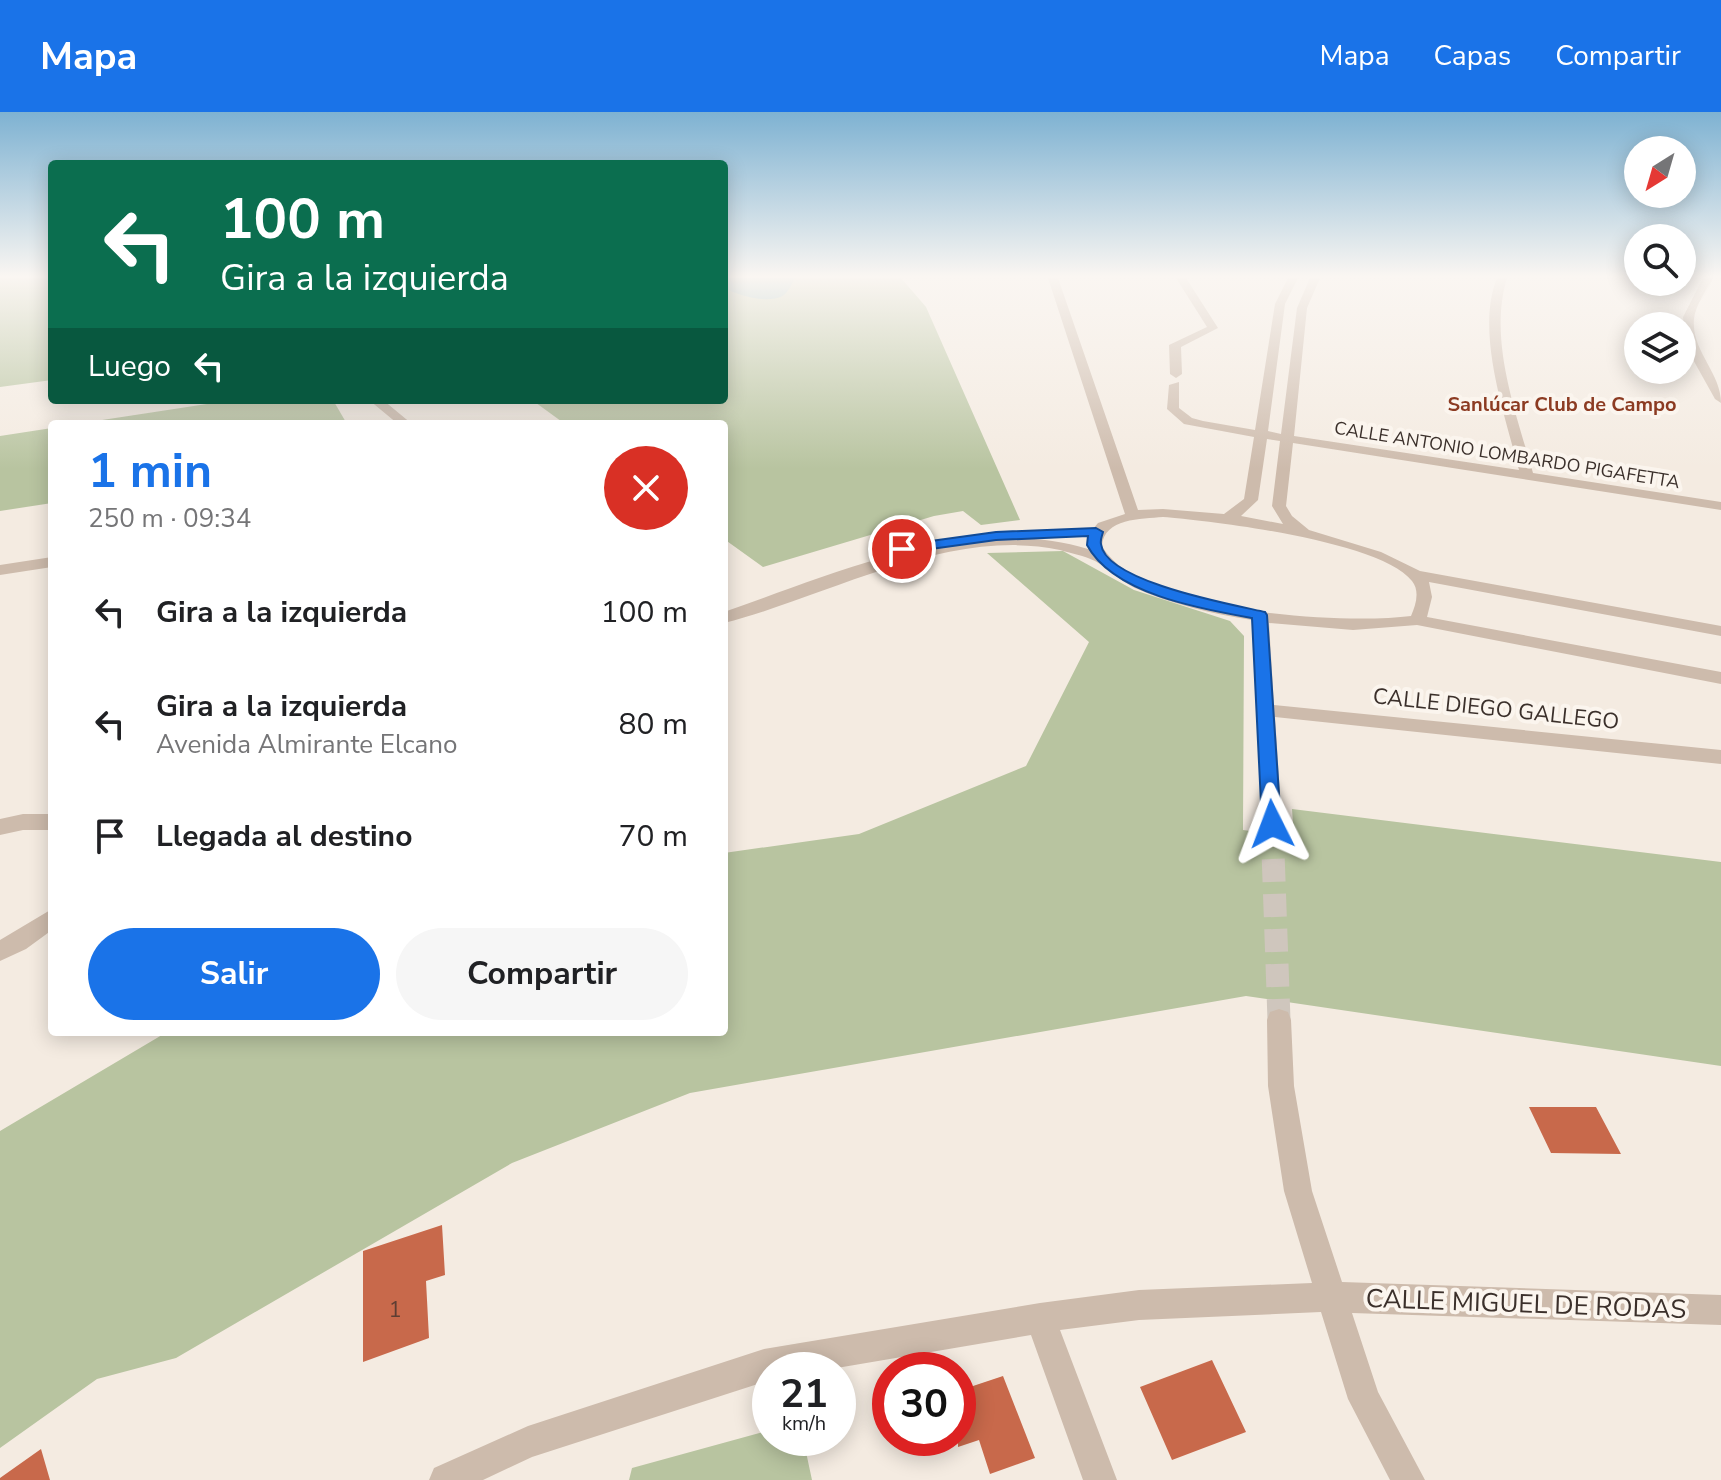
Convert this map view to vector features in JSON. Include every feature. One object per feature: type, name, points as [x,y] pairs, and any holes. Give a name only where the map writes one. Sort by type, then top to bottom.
[{"type":"street","points":[[1074,342],[1132,514]]},
{"type":"street","name":"CALLE ANTONIO LOMBARDO PIGAFETTA","points":[[1182,342],[1175,345],[1173,409],[1188,421],[1721,506]]},
{"type":"street","points":[[1226,519],[1251,500],[1274,342]]},
{"type":"street","points":[[1298,342],[1279,506],[1286,519],[1304,533]]},
{"type":"street","points":[[1495,342],[1527,476]]},
{"type":"street","points":[[1691,342],[1721,399]]},
{"type":"street","points":[[362,404],[382,420]]},
{"type":"street","points":[[380,404],[401,420]]},
{"type":"street","points":[[728,605],[918,545],[996,536],[1096,532],[1110,520],[1132,514],[1226,519],[1304,533],[1348,544],[1416,575],[1721,631]]},
{"type":"street","points":[[1096,532],[1094,545],[1101,558]]},
{"type":"street","points":[[728,617],[924,553],[999,545],[1051,544],[1079,548],[1141,584],[1169,595],[1260,615],[1313,624],[1363,627],[1417,620],[1721,678]]},
{"type":"street","points":[[0,570],[48,563]]},
{"type":"street","points":[[1416,575],[1424,590],[1425,606],[1417,620]]},
{"type":"street","points":[[1260,615],[1272,824]]},
{"type":"street","name":"CALLE DIEGO GALLEGO","points":[[1265,710],[1721,757]]},
{"type":"street","points":[[0,827],[23,822],[48,822]]},
{"type":"street","points":[[0,951],[48,921]]},
{"type":"street","points":[[1279,1020],[1281,1086],[1298,1191],[1364,1399],[1408,1480]]},
{"type":"street","name":"CALLE MIGUEL DE RODAS","points":[[446,1480],[528,1442],[764,1365],[1040,1318],[1139,1305],[1330,1297],[1721,1310]]},
{"type":"street","points":[[1040,1318],[1100,1480]]},
{"type":"green space","points":[[0,342],[48,342],[48,381],[0,387]]},
{"type":"green space","points":[[728,342],[941,342],[1020,520],[981,525],[963,511],[934,516],[763,567],[728,542],[728,420],[560,420],[538,404],[728,404]]},
{"type":"green space","points":[[207,404],[335,404],[345,420],[102,420]]},
{"type":"green space","points":[[48,429],[48,504],[0,511],[0,436]]},
{"type":"green space","points":[[1063,551],[1134,590],[1230,621],[1244,636],[1243,830],[1294,837],[1292,809],[1721,862],[1721,1066],[1246,996],[690,1093],[512,1163],[176,1358],[97,1379],[0,1448],[0,1131],[160,1036],[728,1036],[728,852],[859,834],[1026,766],[1089,642],[987,553]]},
{"type":"green space","points":[[752,1435],[752,1456],[807,1456],[812,1480],[629,1480],[632,1468]]},
{"type":"building","points":[[1529,1107],[1596,1107],[1621,1154],[1551,1153]]},
{"type":"building","points":[[442,1225],[445,1275],[426,1281],[429,1338],[363,1362],[363,1251]]},
{"type":"building","points":[[1212,1360],[1246,1432],[1172,1460],[1140,1387]]},
{"type":"building","points":[[1003,1376],[1035,1458],[990,1474],[979,1440],[976,1441],[976,1385]]},
{"type":"building","points":[[41,1449],[50,1480],[0,1480],[0,1478]]},
{"type":"tunnel","points":[[1272,824],[1279,1020]]},
{"type":"district","name":"Sanlúcar Club de Campo","points":[[1562,404]]},
{"type":"route","points":[[902,549],[996,536],[1096,532],[1094,545],[1101,558],[1119,573],[1169,595],[1260,615],[1272,824]]}]
